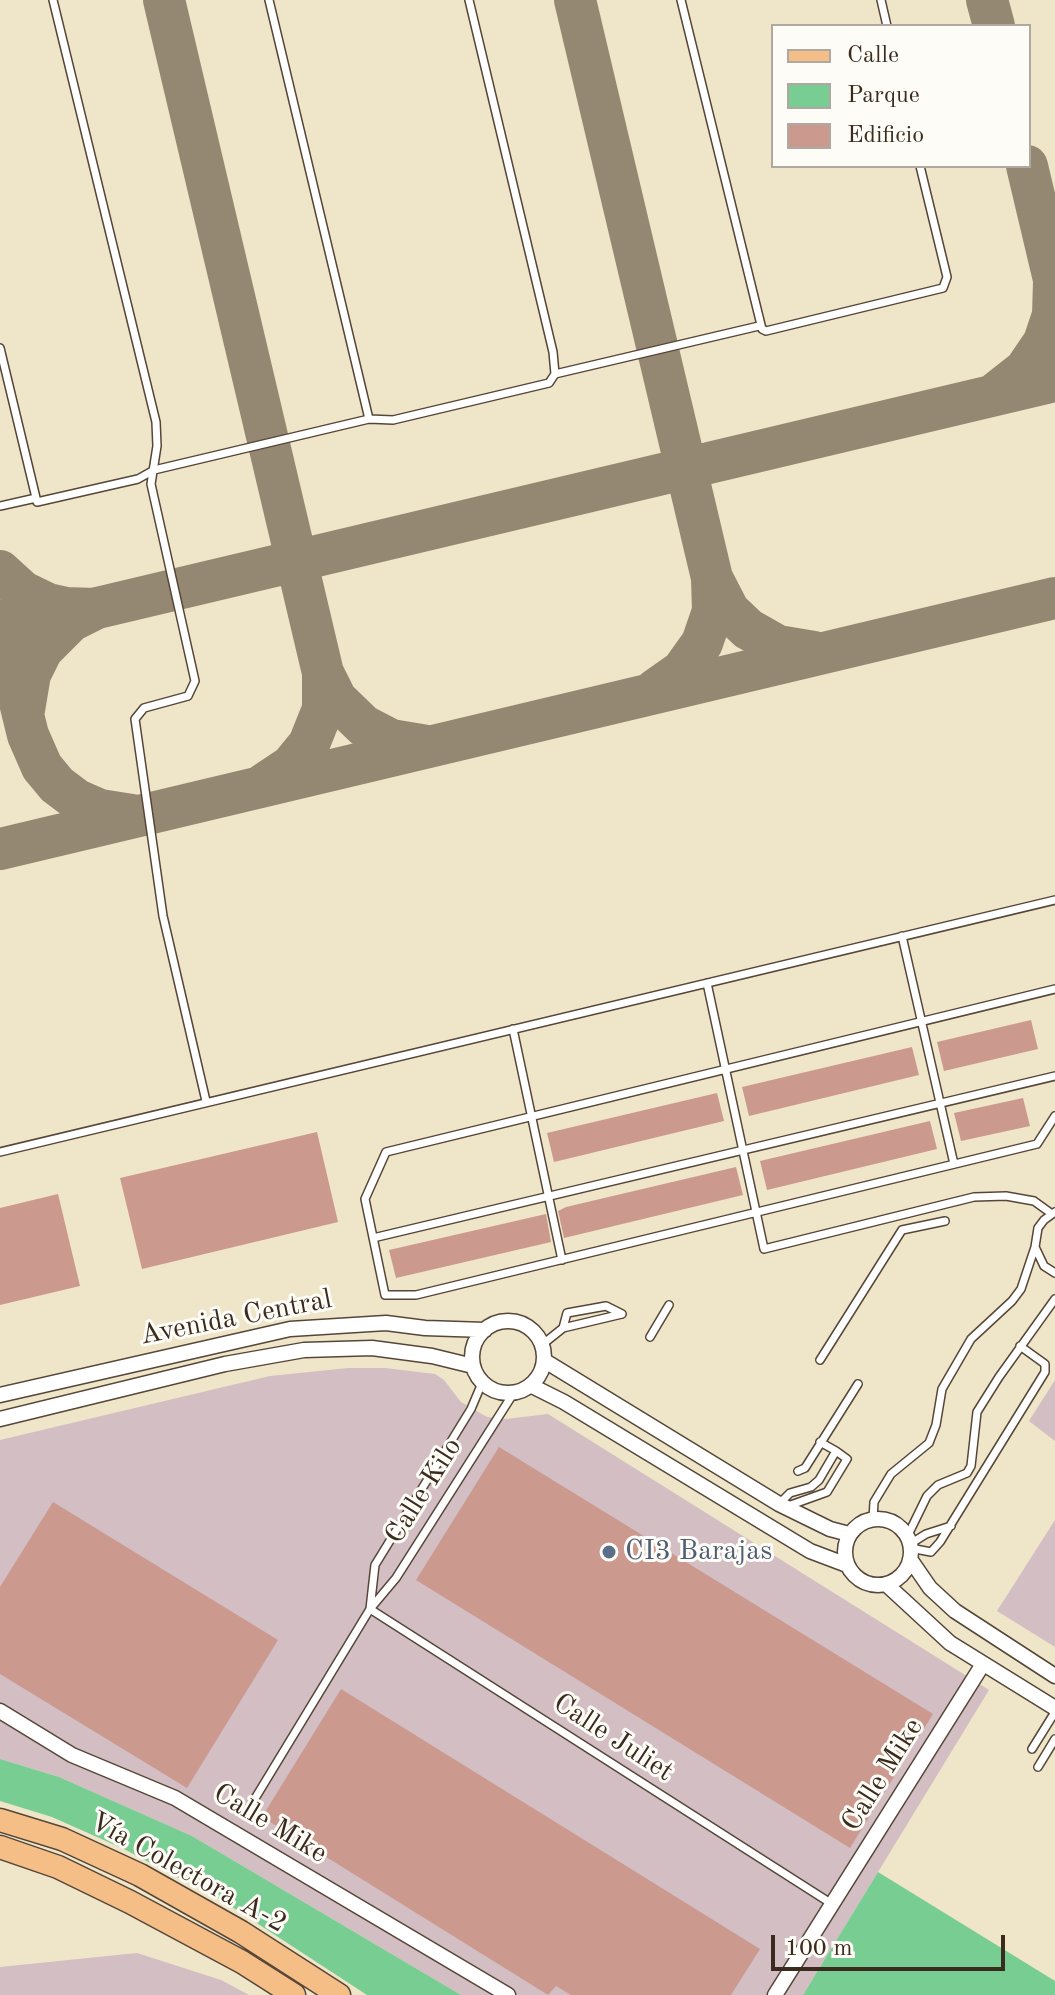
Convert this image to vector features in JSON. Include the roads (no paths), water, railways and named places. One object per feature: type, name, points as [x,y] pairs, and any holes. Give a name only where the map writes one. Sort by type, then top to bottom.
[{"type":"main road","name":"Vía Colectora A-2","points":[[0,1820],[62,1839],[140,1875],[241,1932],[339,1995]]},
{"type":"main road","points":[[0,1847],[58,1867],[130,1902],[242,1962],[294,1995]]},
{"type":"street","points":[[510,1320],[533,1331],[543,1344],[545,1361],[540,1376],[532,1386],[513,1394],[495,1391],[482,1383],[473,1366],[472,1351],[476,1339],[485,1330],[510,1320]]},
{"type":"street","name":"Avenida Central","points":[[0,1395],[290,1329],[343,1323],[386,1323],[485,1330]]},
{"type":"street","name":"Avenida Central","points":[[0,1419],[225,1364],[304,1350],[372,1348],[432,1356],[473,1366]]},
{"type":"street","points":[[545,1361],[782,1506],[830,1529],[849,1534]]},
{"type":"street","points":[[532,1386],[564,1402],[810,1551],[847,1565]]},
{"type":"street","points":[[909,1547],[906,1570],[898,1579],[870,1585],[856,1578],[847,1565],[844,1549],[849,1534],[859,1524],[873,1519],[886,1520],[898,1526],[909,1547],[930,1588],[955,1611],[1055,1676]]},
{"type":"street","points":[[886,1584],[950,1643],[1055,1710]]},
{"type":"street","name":"Calle Mike","points":[[775,1995],[983,1664]]},
{"type":"street","name":"Calle Mike","points":[[0,1711],[72,1755],[175,1798],[508,1995]]},
{"type":"lane","points":[[53,0],[156,422],[157,446],[151,484],[195,681],[188,696],[144,708],[135,719],[163,916],[206,1101]]},
{"type":"lane","points":[[269,0],[369,419]]},
{"type":"lane","points":[[0,506],[138,479],[154,470],[369,419],[393,420],[549,383],[555,374],[553,352],[469,0]]},
{"type":"lane","points":[[681,0],[759,326],[766,331],[943,288],[947,277],[920,168]]},
{"type":"lane","points":[[881,0],[887,24]]},
{"type":"lane","points":[[555,374],[759,326]]},
{"type":"lane","points":[[0,348],[36,500]]},
{"type":"lane","points":[[0,1152],[1055,900]]},
{"type":"lane","points":[[902,936],[954,1164]]},
{"type":"lane","points":[[707,983],[764,1249],[974,1197],[1006,1196],[1034,1201],[1053,1213],[1038,1228],[1021,1289],[971,1339],[942,1389],[936,1425],[929,1443],[891,1474],[874,1502],[873,1519]]},
{"type":"lane","points":[[1055,989],[386,1152],[365,1199],[385,1295],[416,1295],[1037,1144],[1055,1116]]},
{"type":"lane","points":[[513,1029],[562,1260]]},
{"type":"lane","points":[[373,1238],[1055,1076]]},
{"type":"lane","points":[[820,1360],[902,1230],[945,1221]]},
{"type":"lane","points":[[1035,1247],[1044,1266],[1055,1273]]},
{"type":"lane","points":[[909,1547],[927,1496],[938,1485],[967,1473],[971,1466],[977,1412],[1055,1299]]},
{"type":"lane","points":[[650,1337],[669,1305]]},
{"type":"lane","points":[[543,1344],[563,1328],[622,1314],[606,1306],[567,1313],[563,1328]]},
{"type":"lane","points":[[909,1547],[931,1552],[951,1526],[1045,1372],[1045,1364],[1020,1346]]},
{"type":"lane","name":"Calle Kilo","points":[[370,1609],[375,1565],[471,1409],[482,1383]]},
{"type":"lane","points":[[798,1471],[805,1468],[858,1384]]},
{"type":"lane","name":"Calle Kilo","points":[[248,1810],[370,1609],[396,1578],[513,1394]]},
{"type":"lane","points":[[782,1506],[827,1492],[847,1459],[820,1442]]},
{"type":"lane","points":[[782,1506],[790,1493],[811,1487],[819,1480],[836,1451]]},
{"type":"lane","points":[[909,1547],[926,1534],[951,1526]]},
{"type":"lane","name":"Calle Juliet","points":[[370,1609],[832,1904]]},
{"type":"lane","points":[[1032,1749],[1055,1710]]},
{"type":"lane","points":[[1038,1767],[1055,1739]]},
{"type":"place","name":"CI3 Barajas","points":[[609,1552]]}]
